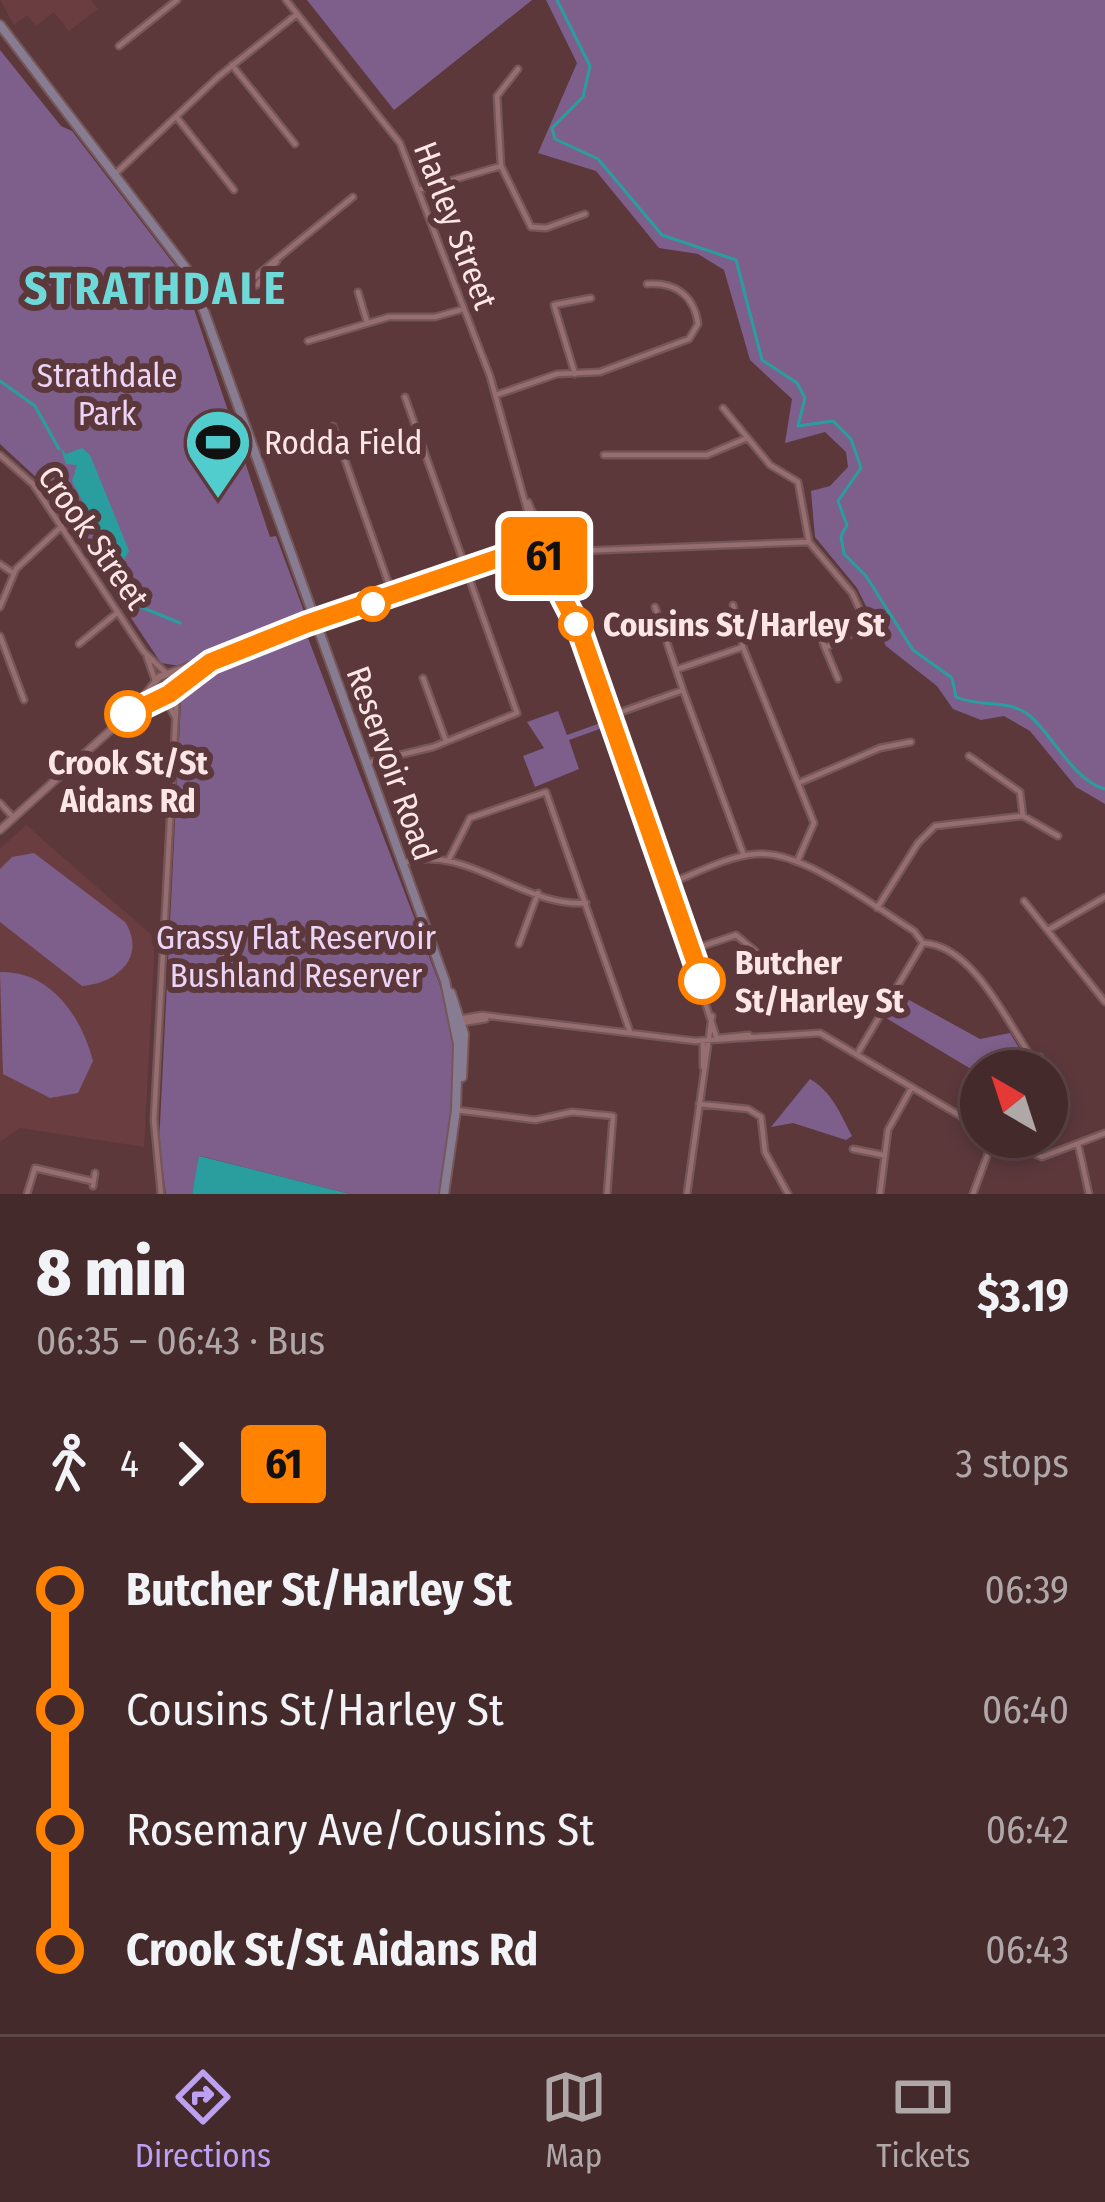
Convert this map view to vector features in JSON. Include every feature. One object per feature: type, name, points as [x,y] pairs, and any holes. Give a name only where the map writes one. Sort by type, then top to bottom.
[{"type":"main road","name":"Reservoir Road","points":[[0,25],[181,258],[203,305],[459,1021],[456,1110],[444,1193]]},
{"type":"main road","name":"Reservoir Road","points":[[0,35],[25,60]]},
{"type":"street","points":[[119,46],[177,0]]},
{"type":"street","name":"Harley Street","points":[[286,0],[391,128],[496,395],[540,552]]},
{"type":"street","points":[[115,174],[232,65],[297,14]]},
{"type":"street","points":[[232,65],[295,144]]},
{"type":"street","points":[[518,69],[497,96],[501,166],[531,227],[546,228],[585,214]]},
{"type":"street","points":[[178,118],[234,190]]},
{"type":"street","points":[[418,190],[501,166]]},
{"type":"street","points":[[203,305],[259,280],[353,197]]},
{"type":"street","points":[[496,395],[557,374],[600,373],[689,339],[698,324],[687,296],[678,288],[647,284]]},
{"type":"street","points":[[358,292],[368,322]]},
{"type":"street","points":[[575,374],[554,305],[591,298]]},
{"type":"street","points":[[308,340],[368,322],[461,309]]},
{"type":"street","points":[[367,763],[446,742],[513,718],[517,711],[405,397]]},
{"type":"street","points":[[723,408],[770,465],[800,486],[809,542],[852,593],[866,619],[864,630],[825,648]]},
{"type":"street","points":[[333,426],[393,596]]},
{"type":"street","points":[[604,455],[707,455],[747,438]]},
{"type":"street","name":"Crook Street","points":[[0,454],[33,484],[62,526],[144,652],[156,682]]},
{"type":"street","name":"Harley Street","points":[[525,497],[550,552]]},
{"type":"street","points":[[0,607],[13,573],[62,526]]},
{"type":"street","points":[[0,830],[168,674],[536,542],[568,549]]},
{"type":"street","points":[[502,557],[568,549],[809,542]]},
{"type":"street","points":[[540,552],[554,572]]},
{"type":"street","points":[[550,552],[712,1014],[688,1194]]},
{"type":"street","points":[[0,564],[13,573]]},
{"type":"street","points":[[733,605],[743,646],[814,823],[797,862]]},
{"type":"street","points":[[655,607],[744,856]]},
{"type":"street","points":[[79,644],[118,612]]},
{"type":"street","points":[[812,613],[838,680]]},
{"type":"street","points":[[0,636],[24,700]]},
{"type":"street","points":[[677,669],[743,646]]},
{"type":"street","name":"Crook Street","points":[[144,652],[168,674]]},
{"type":"street","points":[[134,709],[177,687],[211,662]]},
{"type":"street","points":[[160,1194],[154,1120],[177,722],[177,687],[168,674]]},
{"type":"street","points":[[424,678],[446,742]]},
{"type":"street","points":[[156,682],[177,722]]},
{"type":"street","points":[[610,716],[683,690]]},
{"type":"street","points":[[801,782],[880,748],[911,742]]},
{"type":"street","points":[[969,756],[1020,792],[1023,816]]},
{"type":"street","points":[[448,861],[470,818],[545,791],[630,1033]]},
{"type":"street","points":[[0,802],[14,818]]},
{"type":"street","points":[[877,908],[918,843],[935,826],[1023,816],[1058,836]]},
{"type":"street","points":[[668,884],[744,856],[769,854],[797,862],[969,968],[1026,1050]]},
{"type":"street","points":[[403,863],[428,855],[538,893],[587,903]]},
{"type":"street","points":[[519,944],[538,893]]},
{"type":"street","points":[[1047,931],[1105,897]]},
{"type":"street","points":[[1024,901],[1105,1002]]},
{"type":"street","points":[[691,950],[736,935],[754,951]]},
{"type":"street","points":[[858,1052],[923,943]]},
{"type":"street","points":[[459,1021],[491,1018],[710,1040],[817,1032],[960,1115]]},
{"type":"street","points":[[880,1194],[892,1117],[913,1085]]},
{"type":"street","points":[[698,1104],[748,1109],[761,1118],[765,1151],[788,1194]]},
{"type":"street","points":[[456,1110],[527,1120],[572,1112],[614,1116],[607,1194]]},
{"type":"street","points":[[1068,1147],[1105,1132]]},
{"type":"street","points":[[1078,1144],[1089,1194]]},
{"type":"street","points":[[854,1149],[885,1155]]},
{"type":"street","points":[[973,1194],[987,1158]]},
{"type":"street","points":[[27,1194],[34,1166],[93,1180]]},
{"type":"street","points":[[444,1193],[456,1194]]},
{"type":"shaded area","points":[[0,0],[91,0],[98,9],[69,31],[54,12],[36,26],[27,15],[14,25]]},
{"type":"shaded area","points":[[26,825],[155,938],[144,1147],[20,1128],[0,1142],[0,849]]},
{"type":"green space","points":[[307,0],[532,0],[394,110]]},
{"type":"green space","points":[[546,0],[1105,0],[1105,804],[1076,787],[1030,731],[1004,716],[981,720],[953,709],[937,686],[886,646],[857,588],[815,537],[811,491],[830,486],[848,467],[846,452],[825,432],[785,443],[792,399],[750,360],[724,270],[698,254],[659,248],[596,171],[538,153],[577,63]]},
{"type":"green space","name":"Strathdale Park","points":[[0,50],[61,126],[72,131],[183,276],[270,537],[276,536],[305,614],[302,622],[181,666],[161,663],[40,481],[0,444]]},
{"type":"green space","name":"Grassy Flat Reservoir Bushland Reserver","points":[[308,638],[447,1004],[453,1075],[440,1194],[350,1194],[200,1156],[192,1194],[166,1194],[159,1144],[181,701],[199,672]]},
{"type":"green space","points":[[558,711],[567,735],[606,721],[608,726],[569,740],[579,769],[535,787],[523,756],[544,748],[527,722]]},
{"type":"green space","points":[[34,853],[125,922],[132,946],[117,974],[82,986],[0,922],[0,869],[12,857]]},
{"type":"green space","points":[[0,972],[34,979],[72,1013],[93,1061],[78,1093],[50,1098],[3,1074]]},
{"type":"green space","points":[[900,995],[980,1039],[1010,1033],[1020,1050],[960,1050],[960,1062],[886,1018]]},
{"type":"green space","points":[[810,1079],[839,1111],[852,1136],[846,1140],[793,1123],[771,1127]]},
{"type":"water","points":[[61,448],[66,454],[82,448],[90,455],[129,551],[118,569],[72,481],[77,465],[66,464]]},
{"type":"water","points":[[199,1156],[203,1157],[350,1194],[192,1194]]},
{"type":"waterway","points":[[557,0],[590,66],[583,97],[552,128],[555,139],[598,159],[662,235],[736,260],[762,360],[797,383],[805,398],[798,426],[833,421],[851,439],[861,468],[838,501],[847,525],[841,536],[844,554],[866,576],[913,650],[952,678],[956,697],[1022,710],[1084,777],[1105,789]]},
{"type":"waterway","points":[[0,381],[35,406],[59,449]]},
{"type":"waterway","points":[[118,569],[136,605],[180,623]]},
{"type":"bus line","name":"61","points":[[128,714],[152,698],[169,694],[211,662],[314,620],[502,557],[539,551],[554,572],[580,631],[702,981]]},
{"type":"place","name":"Rodda Field","points":[[218,501]]},
{"type":"place","name":"Cousins St/Harley St","points":[[576,624]]},
{"type":"place","name":"Crook St/St Aidans Rd","points":[[128,714]]},
{"type":"place","name":"Butcher St/Harley St","points":[[702,981]]},
{"type":"district","name":"STRATHDALE","points":[[156,288]]}]
